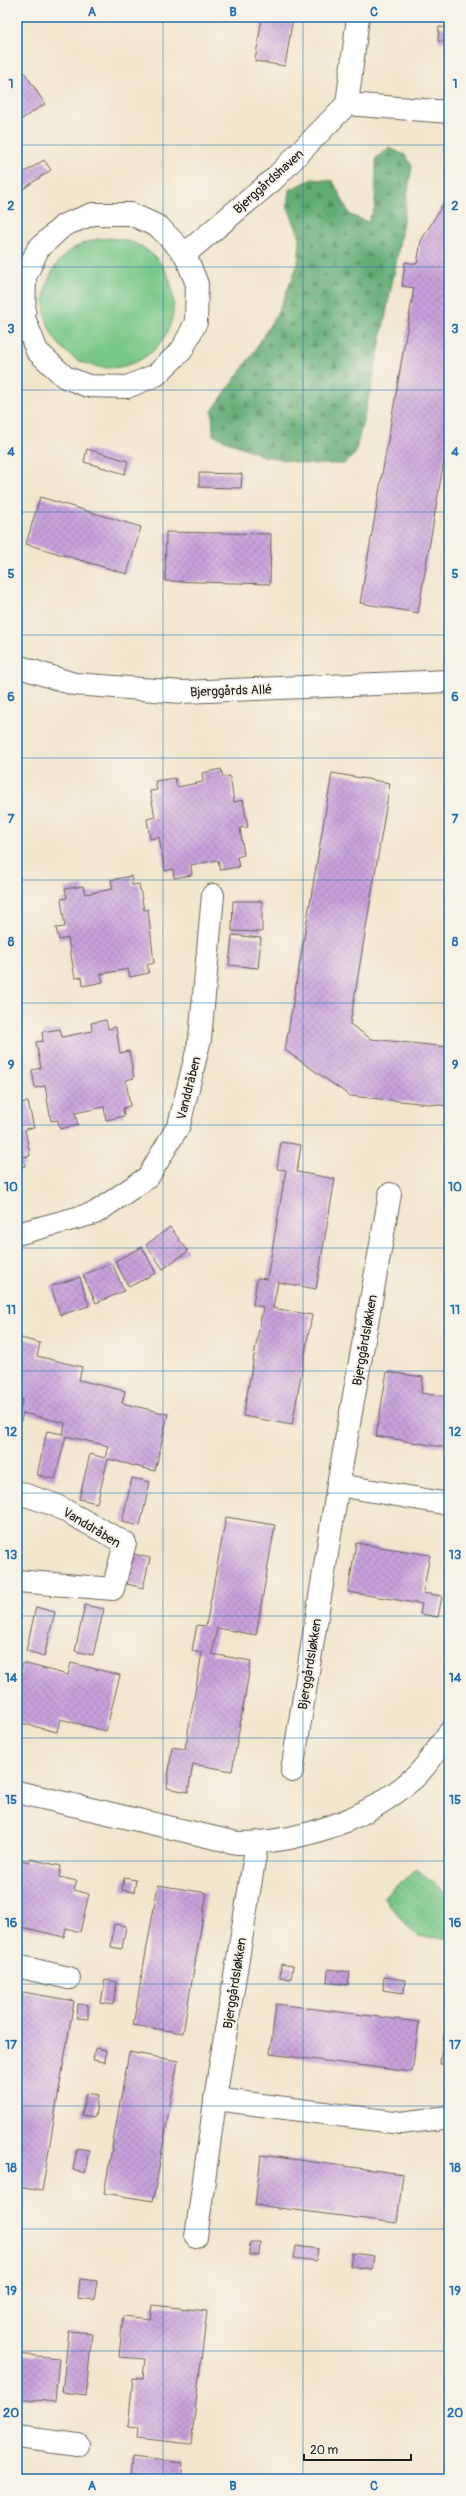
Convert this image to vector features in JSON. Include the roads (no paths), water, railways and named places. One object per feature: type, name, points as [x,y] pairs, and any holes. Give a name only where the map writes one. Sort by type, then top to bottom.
[{"type":"street","points":[[358,17],[348,104],[449,112]]},
{"type":"street","name":"Bjerggårdshaven","points":[[185,254],[274,179],[348,104]]},
{"type":"street","points":[[93,214],[131,214],[159,227],[185,254],[197,284],[196,322],[182,350],[156,375],[127,387],[88,386],[65,376],[37,351],[24,318],[25,277],[38,249],[64,225],[93,214]]},
{"type":"street","name":"Bjerggårds Allé","points":[[17,666],[74,684],[182,692],[449,681]]},
{"type":"street","name":"Vanddråben","points":[[17,1234],[95,1213],[148,1177],[179,1125],[200,1040],[213,895]]},
{"type":"street","name":"Bjerggårdsløkken","points":[[292,1771],[338,1485],[390,1194]]},
{"type":"street","points":[[338,1485],[449,1504]]},
{"type":"street","name":"Vanddråben","points":[[17,1492],[55,1505],[125,1543],[113,1589],[17,1582]]},
{"type":"street","points":[[17,1792],[237,1843],[257,1843],[300,1837],[362,1814],[415,1776],[449,1733]]},
{"type":"street","name":"Bjerggårdsløkken","points":[[196,2237],[215,2100],[257,1843]]},
{"type":"street","points":[[17,1966],[69,1978]]},
{"type":"street","points":[[215,2100],[401,2123],[449,2117]]},
{"type":"street","points":[[17,2437],[78,2445]]}]
